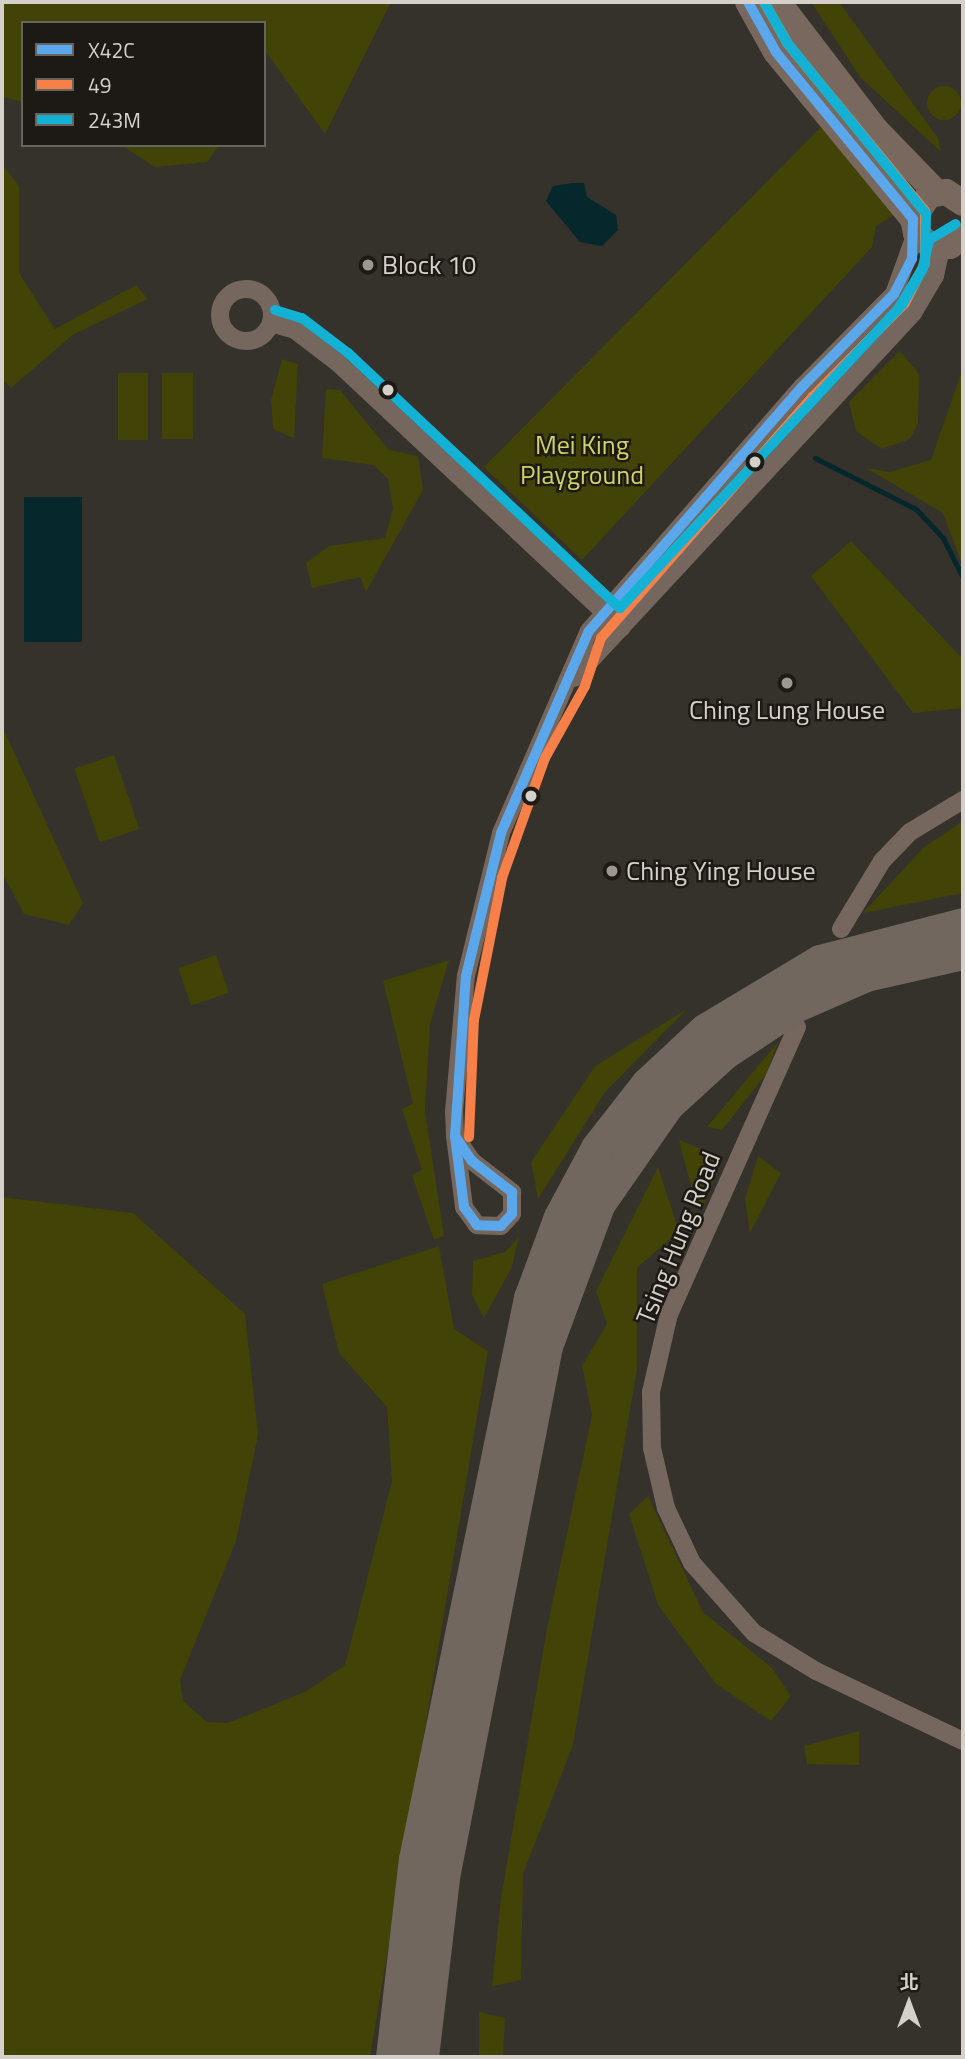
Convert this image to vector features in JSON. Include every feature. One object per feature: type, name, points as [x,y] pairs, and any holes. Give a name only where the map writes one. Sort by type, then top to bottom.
[{"type":"highway","points":[[392,2057],[403,1932],[443,1717],[514,1353],[544,1256],[610,1131],[647,1084],[705,1030],[820,961],[963,924]]},
{"type":"highway","points":[[422,2057],[432,1944],[535,1395],[569,1271],[611,1182],[667,1105],[724,1053],[795,1006],[866,975],[963,953]]},
{"type":"main road","points":[[747,2],[776,52],[915,226],[957,240]]},
{"type":"main road","points":[[778,2],[876,130],[954,197]]},
{"type":"main road","points":[[915,226],[922,199],[954,197]]},
{"type":"street","points":[[455,1136],[472,1161],[512,1192],[512,1214],[500,1226],[482,1227],[467,1215],[455,1136],[460,1018],[488,874],[532,752],[572,680],[602,610],[894,294],[915,226]]},
{"type":"street","points":[[572,680],[913,313],[957,240]]},
{"type":"street","points":[[271,323],[295,330],[338,363],[621,628]]},
{"type":"street","points":[[841,929],[882,861],[910,832],[963,800]]},
{"type":"street","name":"Tsing Hung Road","points":[[797,1027],[669,1314],[651,1392],[652,1448],[666,1508],[692,1563],[754,1633],[816,1671],[963,1741]]},
{"type":"green space","points":[[2,2],[391,2],[325,134],[266,52],[266,21],[21,21],[21,102],[2,97]]},
{"type":"green space","points":[[811,2],[839,2],[938,138],[941,152],[860,77]]},
{"type":"green space","points":[[944,86],[956,91],[961,103],[956,115],[944,120],[932,115],[927,103],[932,91]]},
{"type":"green space","name":"Mei King Playground","points":[[821,127],[895,214],[876,226],[872,247],[582,560],[484,467]]},
{"type":"green space","points":[[124,147],[218,147],[207,162],[155,167]]},
{"type":"green space","points":[[2,164],[19,186],[19,273],[55,329],[136,285],[148,299],[74,334],[11,388],[2,380]]},
{"type":"green space","points":[[900,351],[919,374],[918,423],[910,439],[882,449],[856,431],[849,402]]},
{"type":"green space","points":[[282,359],[298,364],[294,438],[273,429],[271,400]]},
{"type":"green space","points":[[963,368],[963,567],[943,513],[866,468],[890,472],[931,460]]},
{"type":"green space","points":[[118,373],[148,373],[148,440],[118,440]]},
{"type":"green space","points":[[162,373],[193,373],[193,439],[162,439]]},
{"type":"green space","points":[[326,389],[340,390],[389,450],[418,456],[423,490],[366,592],[360,577],[312,588],[306,563],[329,546],[385,538],[393,508],[388,479],[373,465],[322,458]]},
{"type":"green space","points":[[851,541],[963,659],[963,708],[913,713],[811,576]]},
{"type":"green space","points":[[2,726],[83,903],[69,925],[24,914],[2,873]]},
{"type":"green space","points":[[114,755],[139,829],[100,842],[74,769]]},
{"type":"green space","points":[[963,821],[963,893],[863,913],[924,847]]},
{"type":"green space","points":[[216,955],[229,993],[191,1006],[178,968]]},
{"type":"green space","points":[[449,960],[430,1024],[425,1111],[444,1236],[434,1240],[412,1175],[422,1170],[402,1109],[413,1104],[383,981]]},
{"type":"green space","points":[[687,1009],[605,1092],[538,1199],[531,1162],[595,1066]]},
{"type":"green space","points":[[778,1042],[767,1073],[722,1130],[707,1127]]},
{"type":"green space","points":[[679,1140],[723,1157],[703,1208],[696,1205]]},
{"type":"green space","points":[[758,1156],[781,1173],[750,1233],[745,1199]]},
{"type":"green space","points":[[658,1167],[679,1231],[637,1268],[637,1369],[573,1745],[523,1874],[521,1980],[492,1986],[501,1898],[548,1623],[592,1415],[582,1366],[607,1324],[596,1291]]},
{"type":"green space","points":[[2,1197],[133,1213],[245,1314],[258,1435],[236,1541],[180,1680],[183,1701],[207,1722],[228,1723],[305,1692],[345,1665],[392,1481],[387,1407],[339,1353],[322,1284],[439,1246],[454,1329],[488,1351],[370,2057],[2,2057]]},
{"type":"green space","points":[[519,1237],[512,1267],[484,1318],[472,1295],[473,1261],[505,1252]]},
{"type":"green space","points":[[648,1496],[703,1612],[772,1668],[791,1696],[771,1721],[716,1684],[658,1605],[629,1514]]},
{"type":"green space","points":[[859,1731],[859,1765],[807,1764],[804,1746]]},
{"type":"green space","points":[[479,2012],[505,2018],[503,2057],[479,2057]]},
{"type":"water","points":[[584,183],[587,197],[616,215],[618,230],[602,246],[580,242],[546,201],[553,186]]},
{"type":"water","points":[[24,497],[82,497],[82,642],[24,642]]},
{"type":"waterway","points":[[815,458],[916,509],[943,538],[963,578]]},
{"type":"transit line","name":"X42C","points":[[455,1136],[466,976],[501,833],[589,631],[802,387],[894,294],[912,259],[913,219],[776,52],[748,2]]},
{"type":"transit line","name":"49","points":[[469,1137],[474,1020],[502,878],[545,758],[585,686],[601,638],[812,397],[905,303],[925,263],[925,211],[788,44],[764,2]]},
{"type":"transit line","name":"243M","points":[[764,2],[788,44],[926,214],[925,264],[897,311]]},
{"type":"transit line","name":"243M","points":[[275,310],[302,318],[348,353],[620,608],[902,305],[922,271],[929,240],[956,224]]},
{"type":"transit line","name":"X42C","points":[[455,1136],[472,1161],[512,1192],[512,1214],[501,1226],[477,1225],[464,1207],[455,1136]]},
{"type":"place","name":"Block 10","points":[[368,265]]},
{"type":"place","name":"Ching Lung House","points":[[787,683]]},
{"type":"place","name":"Ching Ying House","points":[[612,871]]}]
